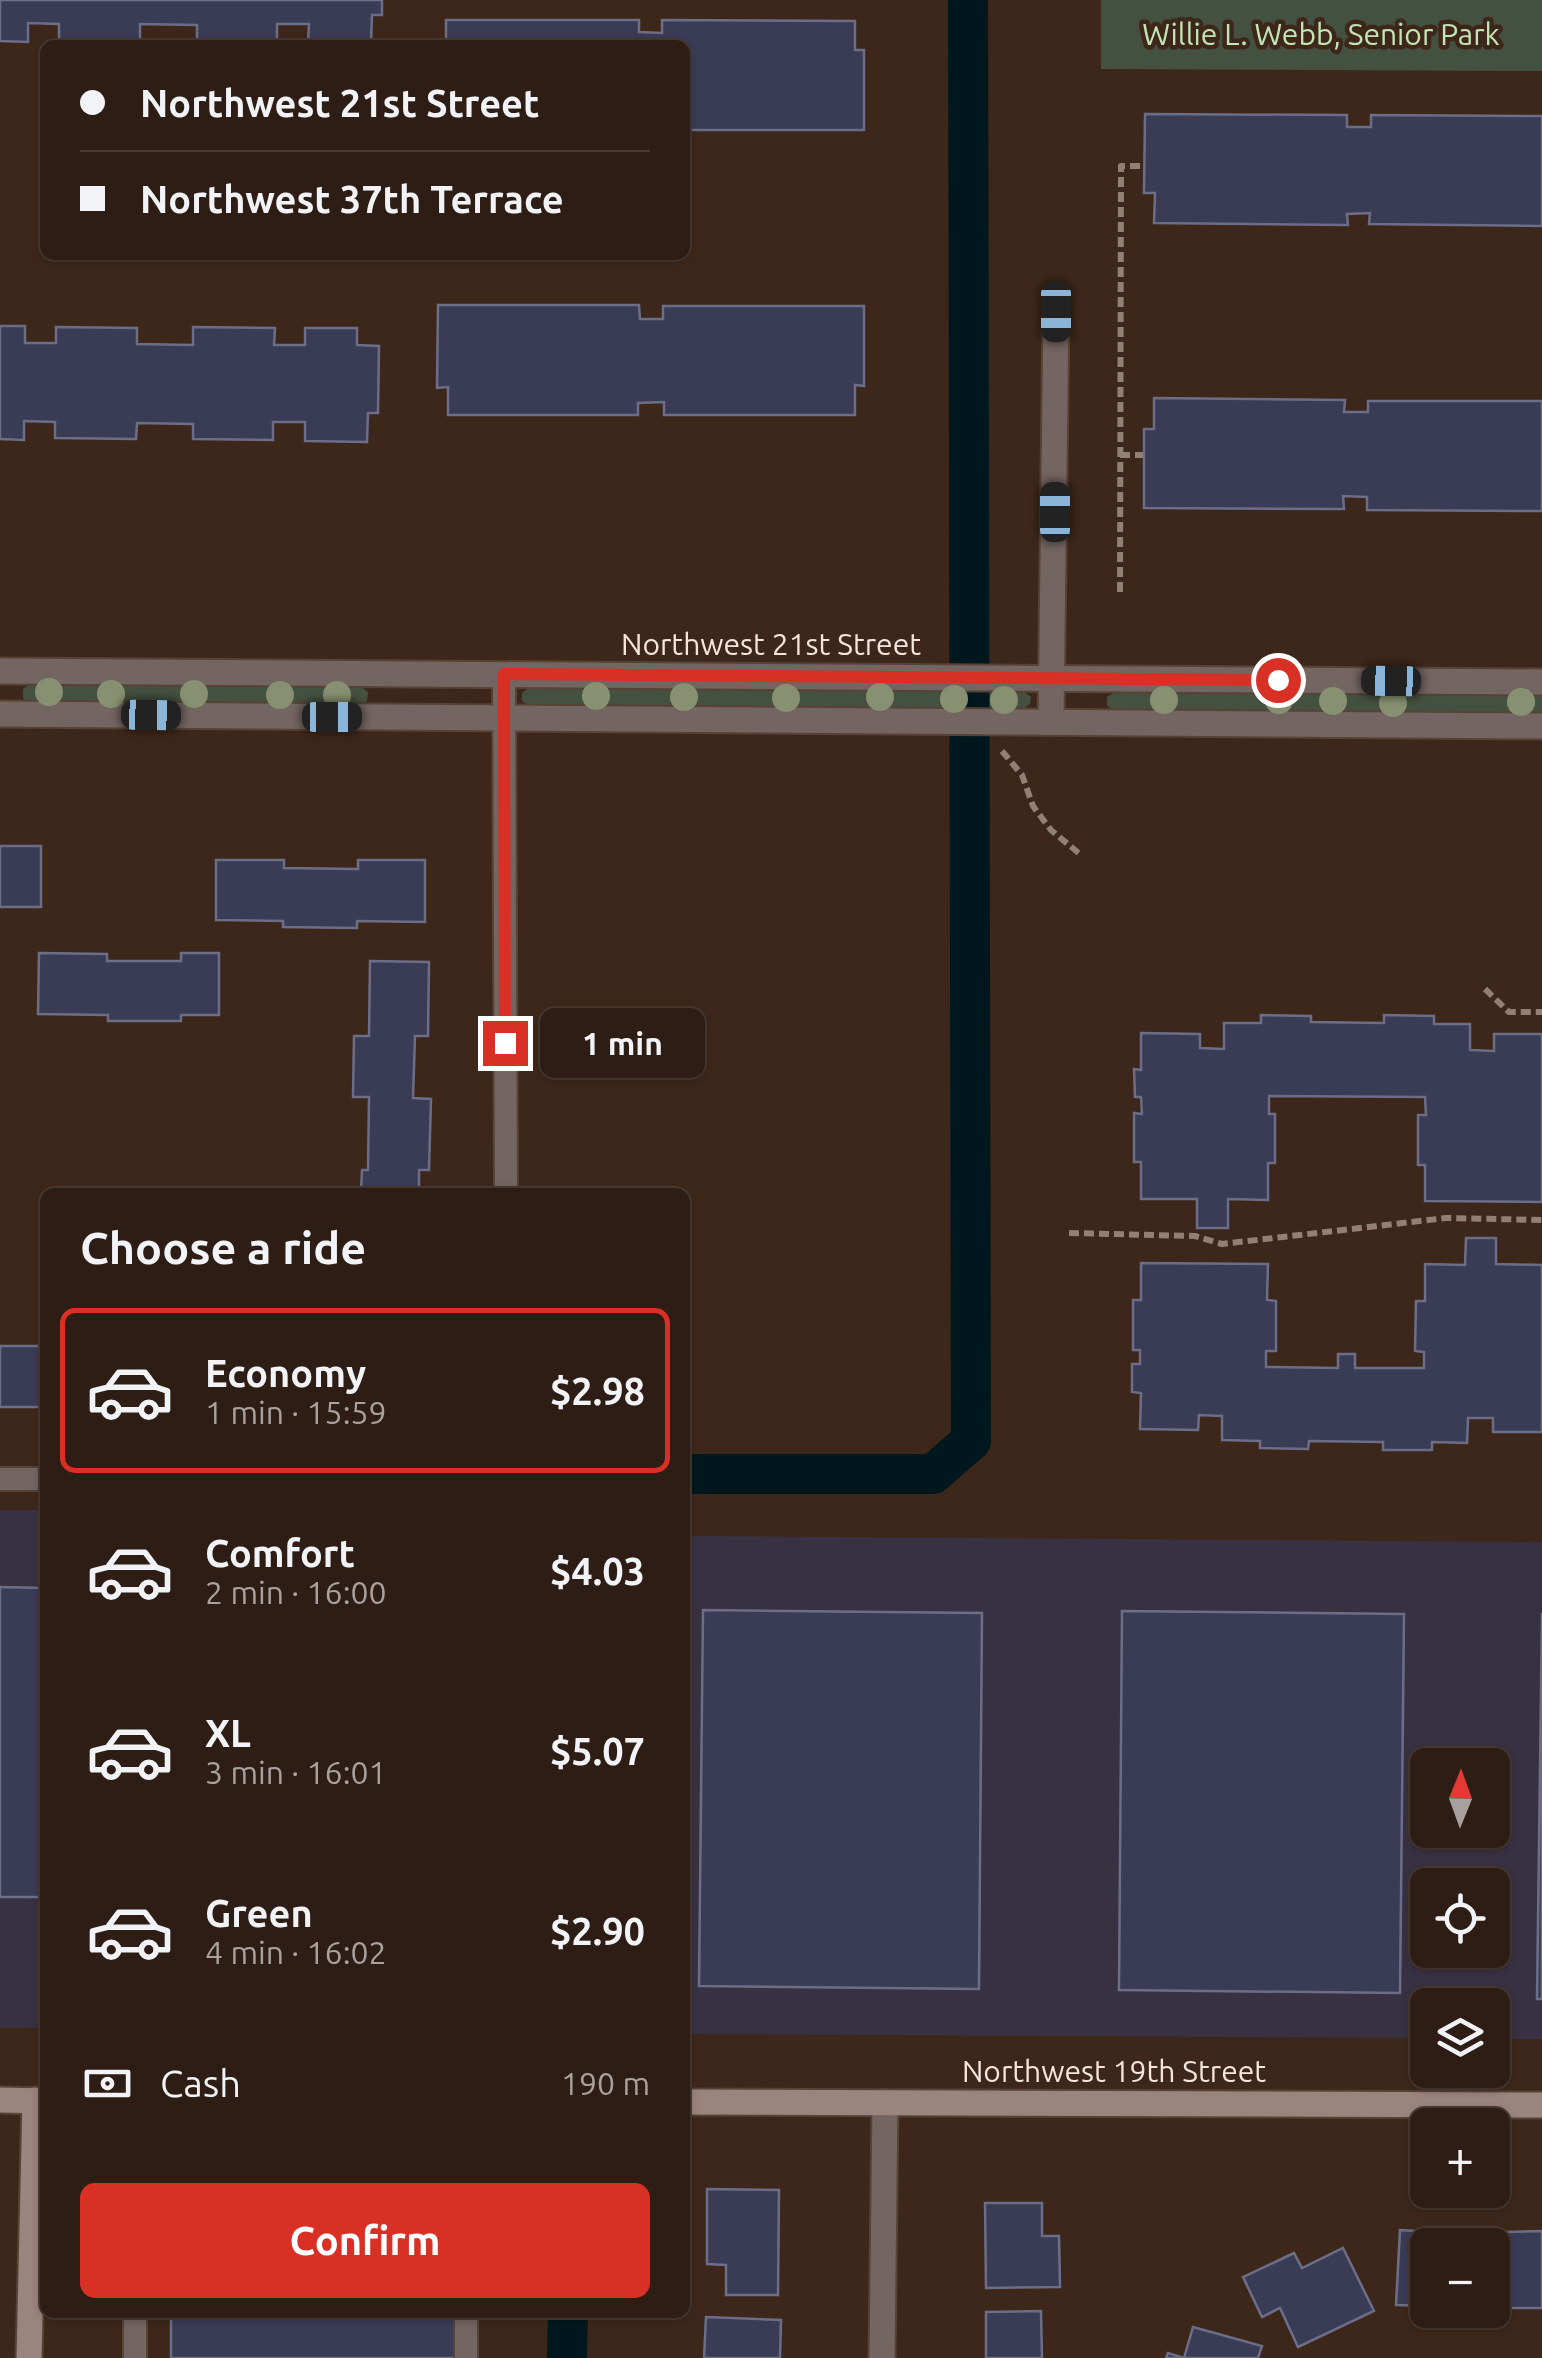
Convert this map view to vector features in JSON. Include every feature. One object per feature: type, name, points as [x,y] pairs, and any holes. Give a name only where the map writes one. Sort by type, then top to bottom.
[{"type":"street","points":[[1051,722],[1056,312]]},
{"type":"street","name":"Northwest 21st Street","points":[[0,671],[1542,682]]},
{"type":"street","points":[[0,714],[1542,726]]},
{"type":"street","points":[[0,2100],[40,2100],[28,2358]]},
{"type":"street","name":"Northwest 19th Street","points":[[690,2102],[1542,2105]]},
{"type":"street","points":[[882,2358],[885,2103]]},
{"type":"lane","points":[[504,674],[506,1188]]},
{"type":"lane","points":[[0,1479],[40,1479]]},
{"type":"lane","points":[[135,2318],[136,2358]]},
{"type":"lane","points":[[466,2318],[466,2358]]},
{"type":"path","points":[[1120,592],[1121,166],[1144,166]]},
{"type":"path","points":[[1120,455],[1144,456]]},
{"type":"path","points":[[998,746],[1022,775],[1033,806],[1051,830],[1081,855]]},
{"type":"path","points":[[1485,989],[1509,1012],[1542,1012]]},
{"type":"path","points":[[1070,1233],[1195,1236],[1222,1244],[1446,1218],[1542,1220]]},
{"type":"shaded area","points":[[0,1510],[40,1510],[40,2028],[0,2028]]},
{"type":"shaded area","points":[[690,1536],[1542,1542],[1542,2039],[1510,2039],[1510,1988],[1410,1988],[1410,2038],[690,2034]]},
{"type":"green space","name":"Willie L. Webb, Senior Park","points":[[1101,0],[1542,0],[1542,71],[1101,69]]},
{"type":"green space","points":[[30,684],[360,686],[368,692],[367,701],[360,706],[28,703],[23,698],[23,689]]},
{"type":"green space","points":[[530,687],[1023,691],[1031,697],[1030,704],[1023,709],[530,707],[522,701],[522,693]]},
{"type":"green space","points":[[1115,692],[1542,695],[1542,713],[1114,710],[1107,706],[1107,697]]},
{"type":"building","points":[[0,0],[382,0],[382,15],[372,15],[371,40],[308,40],[309,24],[277,24],[277,40],[197,40],[197,25],[140,24],[140,40],[59,40],[59,24],[28,23],[28,42],[0,41]]},
{"type":"building","points":[[446,20],[639,20],[639,32],[662,33],[662,20],[855,21],[855,50],[864,50],[864,130],[690,130],[690,40],[446,40]]},
{"type":"building","points":[[1145,114],[1347,115],[1347,127],[1371,127],[1371,115],[1542,116],[1542,226],[1369,224],[1370,213],[1347,214],[1348,225],[1154,223],[1155,193],[1144,193]]},
{"type":"building","points":[[438,305],[639,305],[640,319],[663,319],[663,306],[864,306],[864,386],[855,385],[855,415],[664,415],[664,402],[638,403],[638,415],[448,415],[448,387],[437,388]]},
{"type":"building","points":[[0,326],[25,326],[25,343],[56,343],[56,327],[137,328],[137,344],[193,345],[193,327],[275,328],[274,345],[305,345],[305,328],[357,328],[357,345],[379,346],[378,413],[368,413],[367,442],[305,441],[305,422],[273,422],[273,440],[193,439],[193,424],[137,423],[136,439],[55,438],[55,422],[24,421],[24,440],[0,439]]},
{"type":"building","points":[[1154,398],[1345,400],[1344,412],[1368,412],[1368,401],[1542,401],[1542,511],[1367,510],[1367,497],[1343,496],[1344,509],[1144,508],[1144,429],[1154,429]]},
{"type":"building","points":[[0,846],[41,846],[41,907],[0,907]]},
{"type":"building","points":[[216,860],[284,860],[284,868],[358,869],[358,860],[425,860],[425,922],[357,921],[357,928],[283,927],[283,921],[216,920]]},
{"type":"building","points":[[39,953],[107,954],[107,961],[181,961],[181,953],[219,953],[219,1015],[181,1015],[181,1021],[108,1021],[108,1015],[38,1014]]},
{"type":"building","points":[[370,961],[429,962],[428,1036],[415,1036],[413,1098],[431,1099],[429,1170],[419,1170],[419,1188],[361,1188],[362,1170],[368,1170],[369,1097],[353,1097],[354,1036],[369,1036]]},
{"type":"building","points":[[1261,1015],[1311,1016],[1311,1022],[1384,1023],[1384,1015],[1434,1016],[1434,1024],[1470,1024],[1470,1050],[1494,1051],[1494,1034],[1542,1034],[1542,1202],[1425,1201],[1425,1165],[1418,1165],[1418,1115],[1426,1115],[1425,1097],[1269,1096],[1269,1114],[1275,1114],[1275,1163],[1268,1163],[1268,1200],[1228,1199],[1228,1228],[1197,1228],[1197,1199],[1141,1199],[1141,1162],[1134,1162],[1134,1113],[1142,1114],[1141,1097],[1135,1097],[1134,1069],[1141,1070],[1141,1033],[1200,1034],[1200,1048],[1224,1049],[1224,1023],[1261,1023]]},
{"type":"building","points":[[1466,1238],[1496,1238],[1496,1264],[1542,1265],[1542,1432],[1493,1432],[1493,1418],[1468,1418],[1467,1443],[1432,1442],[1432,1450],[1383,1450],[1383,1442],[1309,1441],[1308,1449],[1260,1448],[1260,1441],[1222,1440],[1222,1416],[1199,1415],[1198,1430],[1140,1429],[1141,1393],[1132,1392],[1132,1364],[1140,1364],[1140,1350],[1133,1350],[1133,1300],[1141,1300],[1141,1263],[1268,1264],[1267,1300],[1276,1301],[1276,1351],[1266,1351],[1266,1367],[1338,1368],[1338,1354],[1355,1354],[1355,1368],[1424,1368],[1424,1352],[1415,1351],[1416,1301],[1425,1301],[1425,1264],[1465,1265]]},
{"type":"building","points":[[0,1346],[40,1346],[40,1407],[0,1407]]},
{"type":"building","points":[[0,1587],[40,1588],[40,1897],[0,1897]]},
{"type":"building","points":[[703,1610],[982,1613],[979,1989],[699,1986]]},
{"type":"building","points":[[1122,1611],[1404,1614],[1400,1993],[1119,1990]]},
{"type":"building","points":[[1542,1613],[1542,1999],[1537,1999]]},
{"type":"building","points":[[707,2189],[779,2190],[778,2295],[726,2295],[726,2265],[707,2264]]},
{"type":"building","points":[[985,2203],[1042,2203],[1042,2236],[1059,2236],[1060,2287],[986,2288]]},
{"type":"building","points":[[1400,2230],[1410,2231],[1410,2305],[1396,2305]]},
{"type":"building","points":[[1542,2231],[1542,2308],[1510,2308],[1510,2232]]},
{"type":"building","points":[[1343,2248],[1374,2311],[1298,2347],[1280,2308],[1262,2317],[1243,2277],[1294,2253],[1302,2268]]},
{"type":"building","points":[[1041,2311],[1042,2358],[986,2358],[986,2312]]},
{"type":"building","points":[[706,2317],[781,2320],[780,2358],[704,2358]]},
{"type":"building","points":[[171,2318],[456,2318],[457,2358],[171,2358]]},
{"type":"building","points":[[1193,2327],[1262,2346],[1258,2358],[1184,2358]]},
{"type":"waterway","points":[[690,1474],[933,1474],[971,1441],[968,0]]},
{"type":"waterway","points":[[567,2358],[568,2318]]},
{"type":"route","points":[[505,1043],[504,674],[1278,680]]}]
